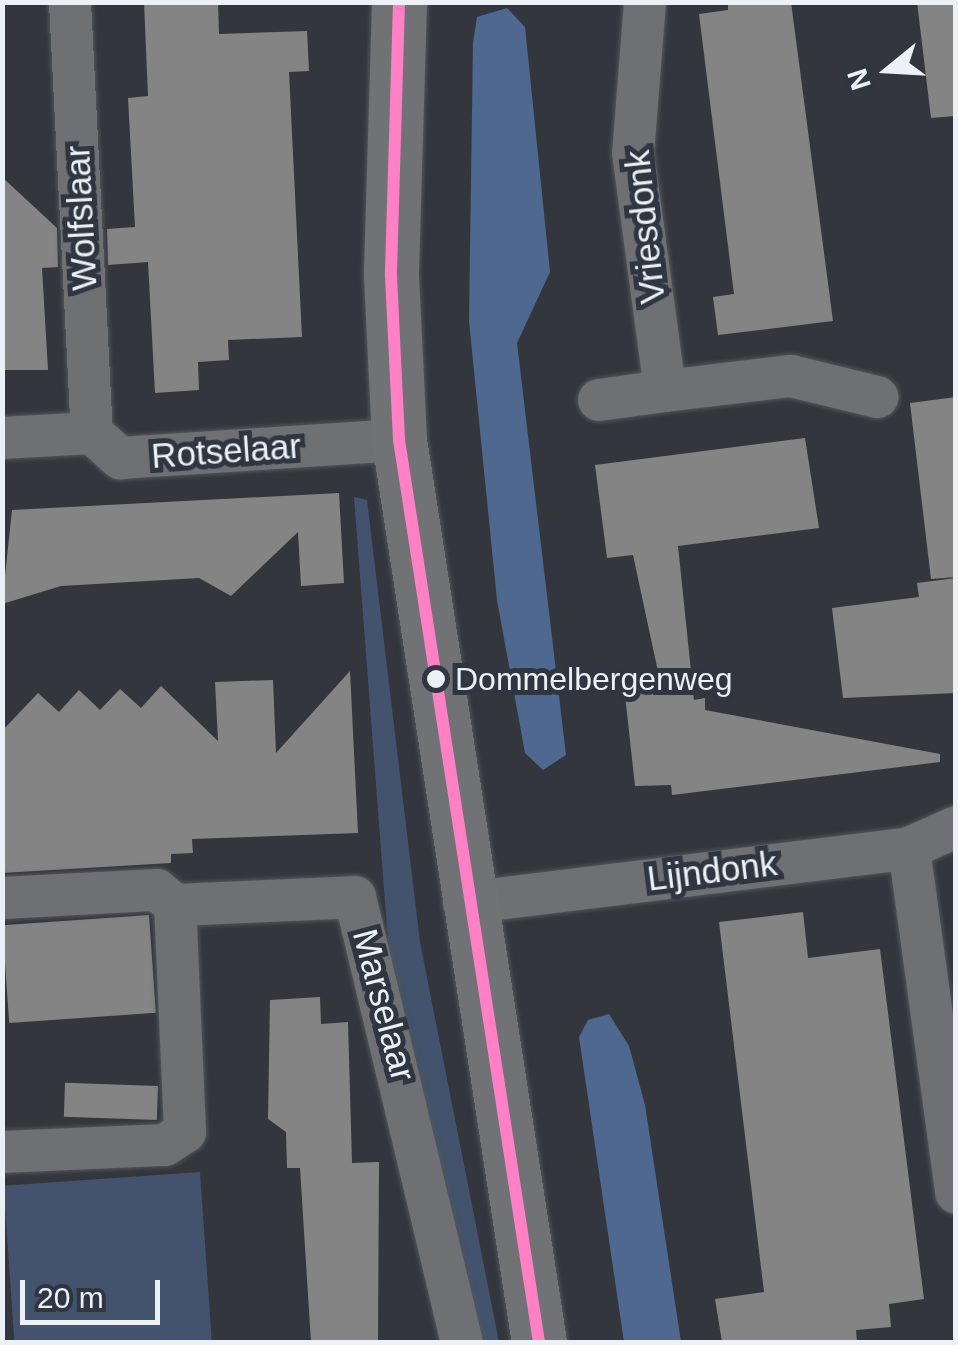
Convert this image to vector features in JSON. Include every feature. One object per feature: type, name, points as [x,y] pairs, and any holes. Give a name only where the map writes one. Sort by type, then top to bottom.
[{"type":"street","name":"Wolfslaar","points":[[70,2],[92,433]]},
{"type":"street","points":[[399,2],[390,276],[399,440],[464,903],[539,1342]]},
{"type":"street","name":"Vriesdonk","points":[[645,2],[633,153],[666,390]]},
{"type":"street","points":[[599,400],[791,376],[877,397]]},
{"type":"street","points":[[2,438],[92,433]]},
{"type":"street","name":"Rotselaar","points":[[92,433],[120,458],[399,440]]},
{"type":"street","name":"Lijndonk","points":[[464,903],[909,848],[956,827]]},
{"type":"street","points":[[909,848],[956,1193]]},
{"type":"street","name":"Marselaar","points":[[2,898],[356,897],[462,1342]]},
{"type":"street","points":[[2,1152],[165,1146],[185,1132],[166,898]]},
{"type":"shaded area","points":[[507,8],[525,27],[550,272],[517,343],[566,755],[543,770],[525,753],[497,600],[469,321],[473,43],[477,17]]},
{"type":"shaded area","points":[[354,497],[367,500],[420,942],[499,1342],[476,1342],[389,954]]},
{"type":"shaded area","points":[[609,1014],[629,1046],[645,1105],[681,1342],[624,1342],[579,1037],[588,1020]]},
{"type":"shaded area","points":[[200,1172],[212,1342],[14,1342],[3,1186]]},
{"type":"building","points":[[144,2],[218,2],[219,34],[307,31],[309,71],[289,72],[302,337],[228,340],[229,360],[198,362],[199,390],[155,393],[148,262],[108,265],[107,229],[135,227],[128,98],[148,96]]},
{"type":"building","points":[[728,2],[791,2],[833,321],[718,335],[713,297],[734,294],[699,14],[728,10]]},
{"type":"building","points":[[917,2],[956,2],[956,116],[931,118]]},
{"type":"building","points":[[2,177],[57,228],[58,267],[42,268],[48,370],[2,370]]},
{"type":"building","points":[[956,397],[956,577],[931,579],[910,403]]},
{"type":"building","points":[[805,438],[819,528],[678,546],[694,700],[705,698],[705,710],[940,754],[940,762],[672,795],[671,785],[635,786],[624,686],[660,681],[633,555],[607,558],[595,465]]},
{"type":"building","points":[[339,493],[344,583],[301,586],[298,532],[231,596],[199,578],[61,586],[2,604],[12,510]]},
{"type":"building","points":[[956,578],[956,693],[843,698],[832,608],[919,597],[917,583]]},
{"type":"building","points":[[350,671],[358,833],[192,839],[193,853],[171,854],[171,863],[2,873],[2,731],[38,693],[59,712],[79,690],[100,710],[120,689],[141,708],[161,686],[218,741],[215,682],[273,680],[276,753]]},
{"type":"building","points":[[803,912],[808,958],[880,949],[924,1299],[889,1304],[891,1327],[856,1330],[857,1342],[722,1342],[715,1299],[764,1292],[719,922]]},
{"type":"building","points":[[149,915],[156,1013],[9,1023],[2,925]]},
{"type":"building","points":[[320,997],[321,1024],[348,1022],[352,1163],[379,1162],[378,1342],[311,1342],[300,1168],[287,1168],[286,1132],[268,1119],[270,1000]]},
{"type":"building","points":[[65,1083],[158,1086],[157,1120],[64,1117]]},
{"type":"transit line","points":[[399,2],[391,276],[399,440],[539,1342]]},
{"type":"place","name":"Dommelbergenweg","points":[[436,679]]}]
